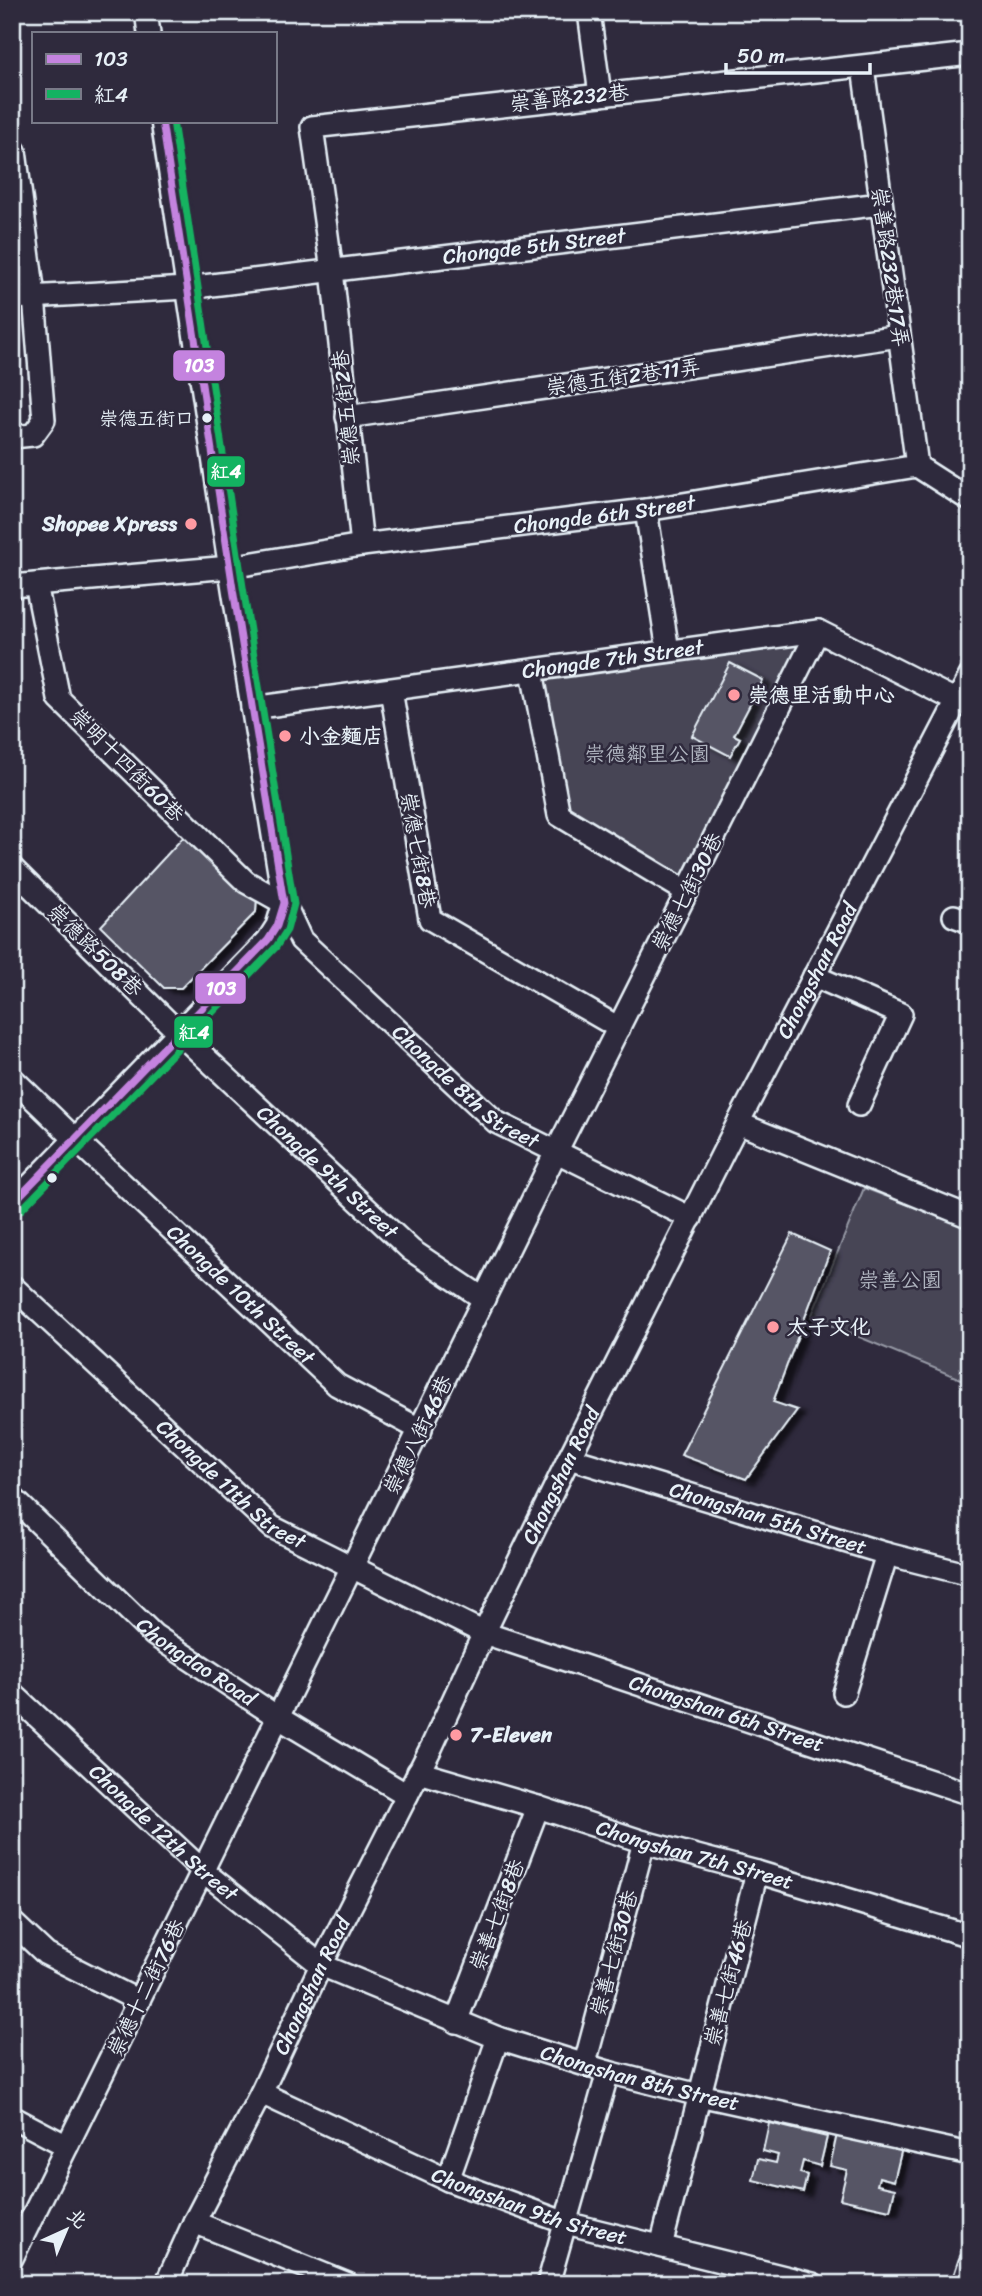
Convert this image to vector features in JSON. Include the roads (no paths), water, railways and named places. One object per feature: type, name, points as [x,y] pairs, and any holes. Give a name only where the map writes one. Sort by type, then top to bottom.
[{"type":"street","points":[[146,12],[149,32]]},
{"type":"street","points":[[589,12],[600,94]]},
{"type":"street","name":"崇善路232巷","points":[[332,271],[312,127],[970,54]]},
{"type":"street","name":"崇善路232巷17弄","points":[[863,67],[917,466]]},
{"type":"street","name":"Chongde 8th Street","points":[[162,122],[284,903],[301,940],[496,1122],[691,1218]]},
{"type":"street","points":[[12,151],[15,150],[34,296],[44,420],[33,435],[12,437]]},
{"type":"street","name":"Chongde 5th Street","points":[[12,298],[187,288],[881,204]]},
{"type":"street","name":"崇德五街2巷","points":[[332,271],[362,545]]},
{"type":"street","name":"崇德五街2巷11弄","points":[[347,417],[899,336]]},
{"type":"street","points":[[917,466],[970,500]]},
{"type":"street","name":"Chongde 6th Street","points":[[12,586],[230,567],[362,545],[646,510],[917,466]]},
{"type":"street","points":[[646,510],[668,651]]},
{"type":"street","name":"崇明十四街60巷","points":[[36,584],[59,699],[246,882],[284,903]]},
{"type":"street","points":[[818,631],[957,701]]},
{"type":"street","name":"Chongde 7th Street","points":[[252,708],[818,631]]},
{"type":"street","name":"崇德七街30巷","points":[[556,1152],[818,631]]},
{"type":"street","points":[[532,671],[559,815],[687,892]]},
{"type":"street","name":"Chongshan Road","points":[[166,2284],[194,2222],[261,2093],[321,1965],[407,1795],[569,1458],[737,1123],[970,676]]},
{"type":"street","name":"崇德七街8巷","points":[[391,690],[430,919],[619,1028]]},
{"type":"street","name":"崇德路508巷","points":[[12,868],[178,1031]]},
{"type":"street","points":[[12,1204],[268,940],[277,926],[284,903]]},
{"type":"street","points":[[814,976],[901,1014],[859,1105]]},
{"type":"street","name":"Chongde 9th Street","points":[[178,1031],[411,1250],[484,1299]]},
{"type":"street","name":"Chongde 10th Street","points":[[12,1078],[337,1385],[421,1430]]},
{"type":"street","points":[[737,1123],[970,1217]]},
{"type":"street","name":"崇德八街46巷","points":[[279,1718],[556,1152]]},
{"type":"street","name":"Chongde 11th Street","points":[[12,1286],[272,1527],[484,1633]]},
{"type":"street","name":"Chongshan 5th Street","points":[[569,1458],[887,1554],[970,1575]]},
{"type":"street","name":"Chongdao Road","points":[[12,1497],[154,1635],[279,1718],[407,1795]]},
{"type":"street","points":[[844,1693],[887,1554]]},
{"type":"street","name":"Chongshan 6th Street","points":[[484,1633],[970,1794]]},
{"type":"street","name":"Chongde 12th Street","points":[[12,1693],[203,1871],[321,1965]]},
{"type":"street","name":"崇德十二街76巷","points":[[12,2258],[279,1718]]},
{"type":"street","name":"Chongshan 7th Street","points":[[418,1772],[644,1842],[757,1872],[970,1936]]},
{"type":"street","name":"崇善七街8巷","points":[[456,2022],[538,1807]]},
{"type":"street","name":"崇善七街30巷","points":[[585,2063],[644,1842]]},
{"type":"street","name":"崇善七街46巷","points":[[661,2246],[757,1872]]},
{"type":"street","points":[[12,1922],[46,1954],[139,2001]]},
{"type":"street","name":"Chongshan 8th Street","points":[[321,1965],[499,2039],[608,2072],[699,2095],[970,2154]]},
{"type":"street","points":[[448,2180],[499,2039]]},
{"type":"street","points":[[548,2284],[608,2072]]},
{"type":"street","name":"Chongshan 9th Street","points":[[261,2093],[448,2180],[566,2223],[813,2284]]},
{"type":"street","points":[[12,2117],[67,2146]]},
{"type":"street","points":[[194,2222],[348,2284]]},
{"type":"street","points":[[963,2284],[970,2263]]},
{"type":"place","name":"崇德五街口","points":[[207,418]]},
{"type":"place","name":"Shopee Xpress","points":[[191,524]]},
{"type":"place","name":"崇德里活動中心","points":[[734,695]]},
{"type":"place","name":"小金麵店","points":[[285,736]]},
{"type":"place","name":"太子文化","points":[[773,1327]]},
{"type":"place","name":"7-Eleven","points":[[456,1735]]},
{"type":"park label","name":"崇德鄰里公園","points":[[647,754]]},
{"type":"park label","name":"崇善公園","points":[[900,1280]]}]
